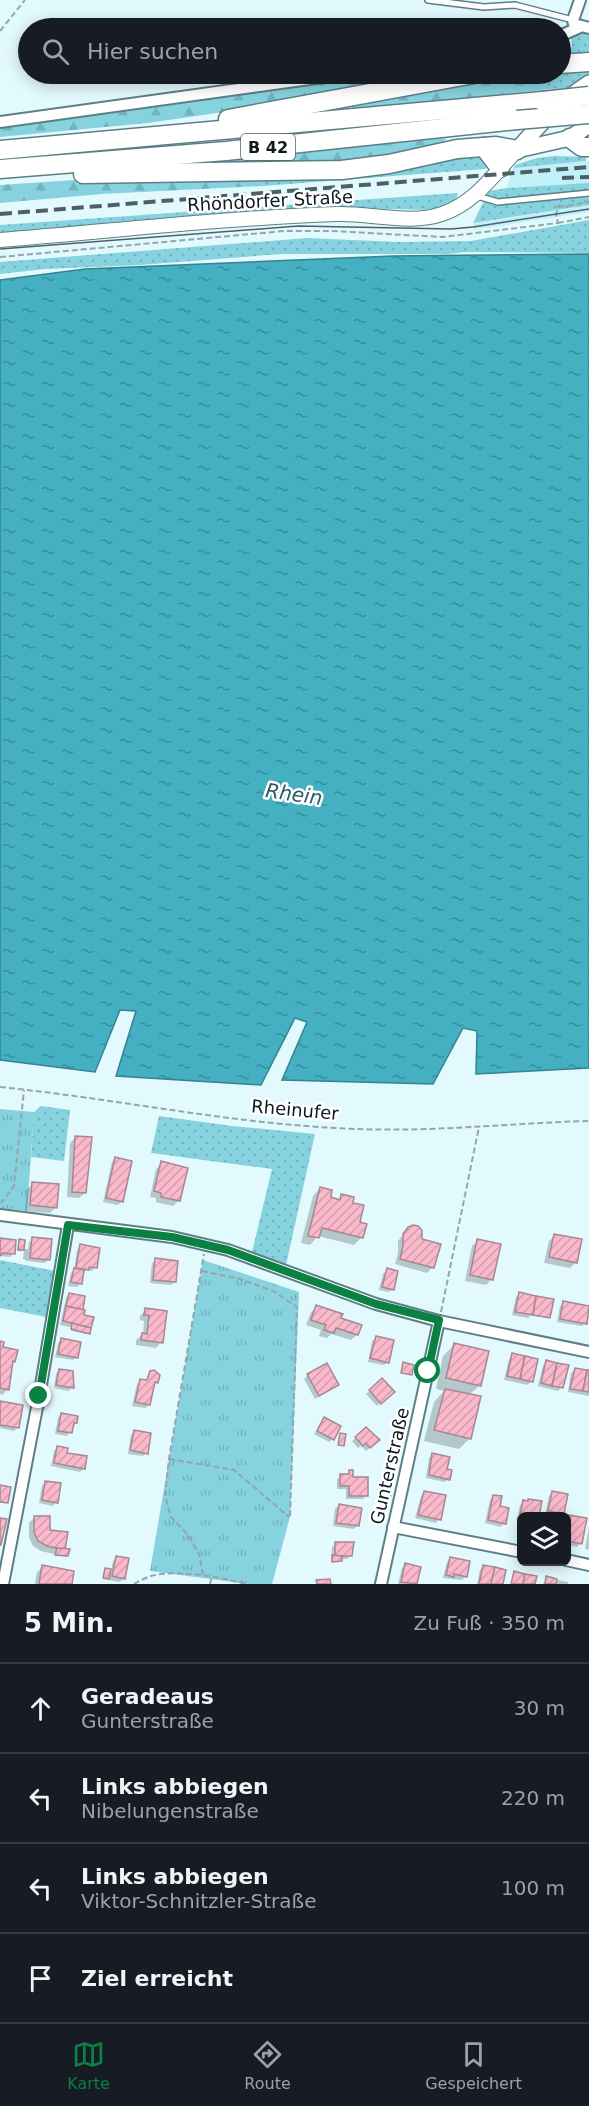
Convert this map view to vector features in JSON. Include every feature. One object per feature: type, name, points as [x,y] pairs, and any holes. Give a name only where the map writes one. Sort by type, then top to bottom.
[{"type":"highway","points":[[571,63],[589,62]]},
{"type":"highway","points":[[93,142],[418,84]]},
{"type":"highway","name":"B 42","points":[[0,150],[542,101],[582,94]]},
{"type":"highway","name":"B 42","points":[[9,169],[226,151],[589,114]]},
{"type":"highway","points":[[570,138],[582,147],[589,147]]},
{"type":"highway","name":"B 42","points":[[9,169],[76,174],[342,170],[389,164],[457,149],[496,146],[517,150]]},
{"type":"highway","points":[[484,147],[500,168]]},
{"type":"main road","name":"Rhöndorfer Straße","points":[[517,150],[540,124],[582,94],[589,83]]},
{"type":"main road","points":[[570,138],[564,124],[564,111],[582,94]]},
{"type":"main road","points":[[517,150],[570,138],[589,125]]},
{"type":"street","points":[[580,0],[581,25]]},
{"type":"street","points":[[0,122],[274,84]]},
{"type":"street","name":"Rhöndorfer Straße","points":[[0,240],[328,215],[414,218],[439,216],[460,207],[475,196],[517,150]]},
{"type":"street","points":[[0,1215],[172,1237],[228,1250],[376,1304],[589,1352]]},
{"type":"street","points":[[3,1584],[39,1396],[68,1225]]},
{"type":"street","name":"Gunterstraße","points":[[381,1584],[439,1320]]},
{"type":"street","points":[[393,1527],[517,1551]]},
{"type":"street","points":[[571,1561],[589,1565]]},
{"type":"lane","points":[[428,0],[484,7],[515,5],[558,18]]},
{"type":"lane","points":[[475,196],[498,202],[589,193]]},
{"type":"path","points":[[0,31],[25,0]]},
{"type":"path","points":[[558,223],[556,215],[559,196]]},
{"type":"path","points":[[559,207],[589,202]]},
{"type":"path","points":[[0,257],[284,231],[443,237],[589,217]]},
{"type":"path","name":"Rheinufer","points":[[0,1087],[295,1125],[357,1129],[480,1127],[589,1120]]},
{"type":"path","points":[[0,1203],[14,1186],[24,1090]]},
{"type":"path","points":[[439,1320],[480,1127]]},
{"type":"path","points":[[203,1260],[165,1496],[171,1517],[188,1535],[199,1554],[203,1575]]},
{"type":"path","points":[[170,1459],[234,1470],[290,1517],[297,1307],[273,1291],[240,1279],[202,1271]]},
{"type":"path","points":[[134,1584],[152,1576],[203,1575],[246,1584]]},
{"type":"path","points":[[210,1584],[212,1576]]},
{"type":"shaded area","points":[[589,161],[589,183],[507,188],[513,168]]},
{"type":"shaded area","points":[[589,205],[589,212],[473,230],[473,223]]},
{"type":"green space","points":[[584,31],[589,32],[589,54],[571,55],[571,36]]},
{"type":"green space","points":[[589,65],[589,76],[571,88],[551,89],[550,84],[571,84],[571,67]]},
{"type":"green space","points":[[298,84],[379,84],[244,109],[148,123],[0,137],[0,128]]},
{"type":"green space","points":[[453,84],[550,84],[551,89],[353,110],[351,102]]},
{"type":"green space","points":[[429,136],[447,139],[408,153],[360,162],[312,165],[216,162],[226,156]]},
{"type":"green space","points":[[458,154],[487,157],[488,166],[485,169],[263,186],[256,179]]},
{"type":"green space","points":[[586,157],[586,161],[514,168],[515,165],[537,158]]},
{"type":"green space","points":[[256,179],[263,186],[102,194],[0,203],[0,185],[75,180]]},
{"type":"green space","points":[[589,183],[589,205],[473,223],[489,191]]},
{"type":"green space","points":[[458,193],[456,200],[434,210],[343,208],[0,233],[0,225]]},
{"type":"green space","points":[[589,220],[589,253],[281,254],[0,274],[0,262],[308,238],[397,242],[471,241]]},
{"type":"green space","points":[[41,1106],[70,1110],[64,1161],[31,1157],[34,1112]]},
{"type":"green space","points":[[0,1109],[34,1112],[27,1211],[0,1208]]},
{"type":"green space","points":[[159,1116],[315,1134],[286,1265],[252,1252],[272,1169],[151,1153]]},
{"type":"green space","points":[[0,1260],[55,1271],[47,1317],[0,1308]]},
{"type":"green space","points":[[203,1260],[299,1292],[290,1517],[272,1584],[248,1584],[150,1571]]},
{"type":"water","name":"Rhein","points":[[589,254],[589,1068],[476,1074],[477,1031],[463,1028],[433,1084],[282,1080],[307,1022],[295,1018],[261,1085],[116,1076],[136,1011],[120,1010],[95,1072],[0,1060],[0,280],[85,269],[393,256]]},
{"type":"building","points":[[75,1136],[92,1137],[86,1193],[72,1192]]},
{"type":"building","points":[[115,1157],[132,1161],[123,1202],[106,1198]]},
{"type":"building","points":[[161,1161],[188,1168],[180,1201],[161,1197],[161,1193],[154,1191]]},
{"type":"building","points":[[32,1182],[59,1184],[57,1208],[30,1205]]},
{"type":"building","points":[[320,1187],[332,1190],[331,1197],[340,1200],[341,1194],[354,1197],[353,1203],[364,1205],[360,1222],[367,1224],[363,1238],[322,1228],[319,1238],[308,1236]]},
{"type":"building","points":[[413,1225],[422,1230],[422,1239],[441,1244],[434,1268],[400,1259],[403,1234],[408,1227]]},
{"type":"building","points":[[554,1234],[582,1239],[577,1263],[549,1257]]},
{"type":"building","points":[[32,1237],[52,1239],[50,1260],[30,1258]]},
{"type":"building","points":[[0,1238],[16,1240],[15,1254],[3,1253],[0,1256]]},
{"type":"building","points":[[19,1239],[25,1240],[24,1250],[18,1250]]},
{"type":"building","points":[[477,1239],[501,1244],[493,1280],[470,1275]]},
{"type":"building","points":[[80,1244],[100,1248],[97,1268],[89,1267],[89,1270],[76,1268]]},
{"type":"building","points":[[155,1258],[178,1261],[176,1282],[153,1280]]},
{"type":"building","points":[[74,1268],[84,1270],[82,1284],[71,1282]]},
{"type":"building","points":[[387,1268],[398,1271],[394,1290],[382,1287]]},
{"type":"building","points":[[519,1292],[536,1296],[533,1315],[515,1312]]},
{"type":"building","points":[[69,1293],[85,1296],[83,1310],[66,1306]]},
{"type":"building","points":[[536,1296],[554,1299],[550,1318],[533,1315]]},
{"type":"building","points":[[563,1301],[589,1306],[587,1324],[560,1319]]},
{"type":"building","points":[[316,1305],[343,1314],[341,1318],[362,1325],[358,1335],[336,1328],[334,1333],[324,1330],[326,1325],[311,1320]]},
{"type":"building","points":[[66,1306],[85,1310],[84,1315],[94,1317],[91,1328],[63,1321]]},
{"type":"building","points":[[145,1308],[167,1311],[163,1343],[141,1340],[142,1333],[147,1334],[149,1315],[144,1315]]},
{"type":"building","points":[[72,1323],[91,1328],[90,1334],[71,1329]]},
{"type":"building","points":[[376,1336],[394,1340],[389,1363],[370,1358]]},
{"type":"building","points":[[61,1338],[81,1342],[78,1358],[58,1354]]},
{"type":"building","points":[[0,1341],[4,1342],[3,1347],[18,1350],[15,1362],[13,1361],[9,1390],[0,1388]]},
{"type":"building","points":[[454,1343],[489,1351],[481,1386],[446,1378]]},
{"type":"building","points":[[512,1353],[525,1356],[520,1379],[507,1376]]},
{"type":"building","points":[[525,1356],[538,1359],[533,1382],[520,1379]]},
{"type":"building","points":[[546,1360],[557,1363],[552,1386],[541,1383]]},
{"type":"building","points":[[403,1362],[414,1365],[412,1375],[401,1373]]},
{"type":"building","points":[[327,1363],[339,1385],[319,1396],[307,1374]]},
{"type":"building","points":[[557,1363],[569,1365],[563,1388],[552,1386]]},
{"type":"building","points":[[575,1368],[587,1370],[583,1391],[570,1389]]},
{"type":"building","points":[[59,1369],[73,1371],[74,1388],[56,1385]]},
{"type":"building","points":[[154,1370],[160,1375],[158,1383],[155,1382],[150,1405],[135,1402],[140,1379],[147,1380],[150,1371]]},
{"type":"building","points":[[587,1370],[589,1370],[589,1392],[583,1391]]},
{"type":"building","points":[[382,1378],[395,1392],[381,1404],[369,1390]]},
{"type":"building","points":[[445,1389],[481,1396],[471,1439],[434,1430]]},
{"type":"building","points":[[0,1401],[23,1405],[19,1428],[0,1425]]},
{"type":"building","points":[[61,1413],[78,1416],[72,1433],[58,1431]]},
{"type":"building","points":[[324,1417],[341,1426],[334,1440],[317,1431]]},
{"type":"building","points":[[366,1427],[380,1440],[370,1448],[366,1443],[363,1446],[355,1437]]},
{"type":"building","points":[[134,1430],[151,1433],[148,1454],[130,1450]]},
{"type":"building","points":[[340,1433],[346,1434],[344,1446],[338,1445]]},
{"type":"building","points":[[57,1446],[68,1448],[67,1453],[87,1456],[85,1469],[54,1463]]},
{"type":"building","points":[[432,1453],[450,1457],[447,1469],[452,1470],[450,1480],[429,1475]]},
{"type":"building","points":[[349,1470],[353,1470],[353,1477],[368,1477],[368,1496],[349,1496],[349,1486],[340,1486],[340,1474],[349,1474]]},
{"type":"building","points":[[45,1481],[61,1483],[58,1503],[42,1500]]},
{"type":"building","points":[[0,1485],[11,1487],[8,1503],[0,1502]]},
{"type":"building","points":[[424,1491],[446,1495],[441,1520],[418,1515]]},
{"type":"building","points":[[552,1491],[568,1494],[564,1512],[548,1511]]},
{"type":"building","points":[[382,1492],[391,1494],[389,1503],[380,1501]]},
{"type":"building","points":[[493,1495],[502,1496],[500,1506],[509,1508],[506,1524],[488,1520]]},
{"type":"building","points":[[528,1499],[542,1501],[540,1512],[521,1512],[523,1500],[528,1501]]},
{"type":"building","points":[[339,1504],[362,1508],[359,1526],[336,1523]]},
{"type":"building","points":[[571,1515],[587,1518],[582,1544],[571,1542]]},
{"type":"building","points":[[34,1516],[50,1516],[50,1530],[68,1532],[65,1550],[47,1546],[38,1541],[34,1532]]},
{"type":"building","points":[[0,1518],[7,1519],[1,1545],[0,1545]]},
{"type":"building","points":[[335,1542],[354,1542],[352,1556],[335,1556]]},
{"type":"building","points":[[57,1548],[70,1549],[68,1556],[55,1555]]},
{"type":"building","points":[[332,1555],[342,1556],[342,1561],[332,1562]]},
{"type":"building","points":[[116,1556],[129,1558],[125,1579],[112,1576]]},
{"type":"building","points":[[450,1557],[470,1561],[467,1577],[446,1575]]},
{"type":"building","points":[[405,1563],[421,1567],[417,1584],[401,1582]]},
{"type":"building","points":[[42,1565],[74,1571],[72,1584],[39,1584]]},
{"type":"building","points":[[483,1565],[495,1567],[491,1584],[479,1584]]},
{"type":"building","points":[[495,1567],[506,1570],[503,1584],[491,1584]]},
{"type":"building","points":[[105,1568],[111,1569],[109,1579],[103,1578]]},
{"type":"building","points":[[514,1571],[525,1574],[523,1584],[511,1584]]},
{"type":"building","points":[[525,1574],[537,1576],[535,1584],[523,1584]]},
{"type":"building","points":[[546,1576],[557,1579],[556,1584],[545,1584]]},
{"type":"building","points":[[330,1579],[331,1584],[317,1584],[316,1580]]},
{"type":"tram line","points":[[0,249],[298,226],[451,229],[589,209]]},
{"type":"railway","points":[[0,214],[589,167]]},
{"type":"railway","points":[[562,178],[589,177]]},
{"type":"route","points":[[39,1396],[68,1225],[172,1237],[228,1250],[376,1304],[439,1320],[428,1371]]}]
